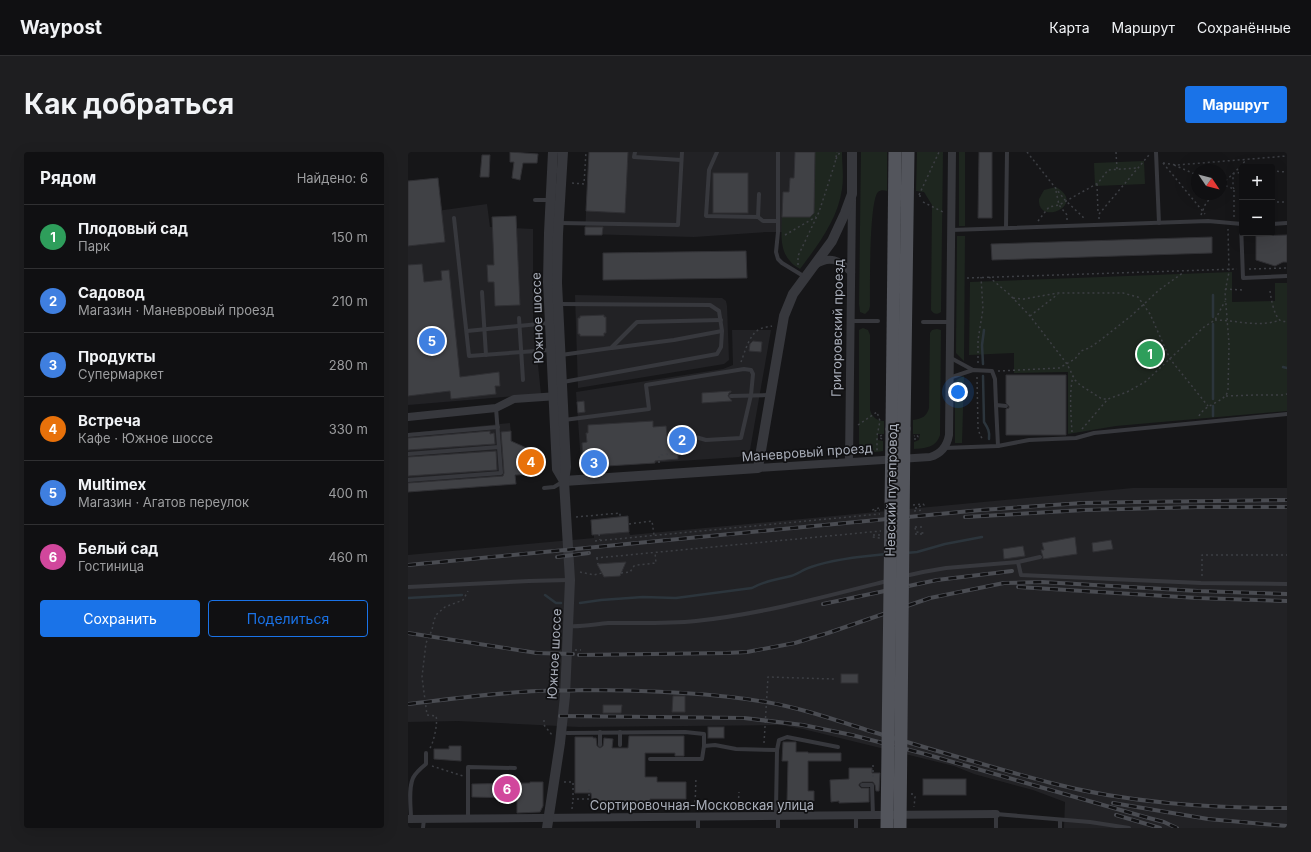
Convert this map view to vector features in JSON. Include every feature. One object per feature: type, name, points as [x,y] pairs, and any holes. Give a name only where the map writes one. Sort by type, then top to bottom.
[{"type":"main road","name":"Невский путепровод","points":[[895,152],[900,828]]},
{"type":"main road","name":"Невский путепровод","points":[[887,828],[898,429],[908,152]]},
{"type":"street","name":"Южное шоссе","points":[[553,152],[555,200],[553,304],[554,353]]},
{"type":"street","name":"Южное шоссе","points":[[555,200],[563,152]]},
{"type":"street","name":"Григоровский проезд","points":[[849,462],[852,152]]},
{"type":"street","points":[[944,448],[948,441],[949,435],[952,152]]},
{"type":"street","name":"Григоровский проезд","points":[[758,468],[784,316],[793,294],[832,241],[852,194]]},
{"type":"street","points":[[815,265],[821,261],[832,259],[842,263],[851,272]]},
{"type":"street","name":"Южное шоссе","points":[[547,828],[560,743],[565,696],[570,580],[564,481],[566,467],[559,420],[554,353],[549,323],[553,304]]},
{"type":"street","points":[[408,417],[496,408],[514,399],[558,396]]},
{"type":"street","name":"Маневровый проезд","points":[[564,481],[849,462],[899,455],[930,457],[936,455],[944,448]]},
{"type":"street","name":"Сортировочная-Московская улица","points":[[410,819],[549,818],[697,814],[778,816],[996,814]]},
{"type":"lane","points":[[635,152],[634,157],[681,160]]},
{"type":"lane","points":[[554,223],[678,225],[682,152]]},
{"type":"lane","points":[[717,152],[709,170],[706,216],[758,217],[763,220],[778,221]]},
{"type":"lane","points":[[778,152],[778,221],[776,252],[778,259],[782,263],[805,278]]},
{"type":"lane","points":[[1006,228],[1007,152]]},
{"type":"lane","points":[[1156,152],[1159,223]]},
{"type":"lane","points":[[758,194],[758,217]]},
{"type":"lane","points":[[535,200],[555,200]]},
{"type":"lane","points":[[454,218],[469,356],[521,352],[554,353],[611,348],[674,340],[722,331]]},
{"type":"lane","points":[[951,230],[1212,221],[1228,224],[1239,224]]},
{"type":"lane","points":[[1275,224],[1287,223]]},
{"type":"lane","points":[[1242,236],[1242,278],[1287,276]]},
{"type":"lane","points":[[482,292],[486,355]]},
{"type":"lane","points":[[553,304],[710,305],[719,311],[722,331],[722,347],[717,354],[557,383]]},
{"type":"lane","points":[[519,318],[523,380]]},
{"type":"lane","points":[[611,348],[637,322],[721,320]]},
{"type":"lane","points":[[850,321],[878,321]]},
{"type":"lane","points":[[923,322],[950,322]]},
{"type":"lane","points":[[466,331],[549,323]]},
{"type":"lane","points":[[949,357],[973,370]]},
{"type":"lane","points":[[559,420],[649,409],[646,385],[744,369],[751,370],[753,374],[751,395],[742,438],[706,440],[685,434],[673,435],[674,447]]},
{"type":"lane","points":[[949,378],[973,370],[992,371],[996,379],[998,446]]},
{"type":"lane","points":[[731,396],[770,395]]},
{"type":"lane","points":[[996,405],[1006,406]]},
{"type":"lane","points":[[408,480],[501,474],[496,408]]},
{"type":"lane","points":[[944,448],[998,446],[1029,440],[1076,438],[1094,433],[1287,414]]},
{"type":"lane","points":[[408,435],[498,427]]},
{"type":"lane","points":[[408,454],[499,447]]},
{"type":"lane","points":[[544,488],[554,487],[564,481]]},
{"type":"lane","points":[[568,626],[694,621],[722,617],[782,606],[923,572],[982,564],[1018,562],[1040,557]]},
{"type":"lane","points":[[1018,562],[1021,575],[1201,583],[1287,584]]},
{"type":"lane","points":[[408,587],[570,580]]},
{"type":"lane","points":[[600,732],[600,745]]},
{"type":"lane","points":[[620,732],[620,745]]},
{"type":"lane","points":[[566,733],[685,732],[704,734],[702,759],[650,759]]},
{"type":"lane","points":[[778,828],[778,816],[776,811],[777,750],[779,740],[787,737],[838,748]]},
{"type":"lane","points":[[704,746],[715,745],[736,749],[777,750]]},
{"type":"lane","points":[[410,819],[411,788],[414,777],[426,764],[426,753]]},
{"type":"lane","points":[[468,818],[468,767],[515,768]]},
{"type":"lane","points":[[408,776],[414,777]]},
{"type":"lane","points":[[862,784],[872,785],[873,816]]},
{"type":"lane","points":[[697,814],[698,828]]},
{"type":"lane","points":[[996,828],[996,814],[1090,822],[1129,828]]},
{"type":"lane","points":[[856,816],[856,828]]},
{"type":"lane","points":[[424,819],[424,828]]},
{"type":"lane","points":[[1060,820],[1060,828]]},
{"type":"path","points":[[572,183],[584,184],[586,152]]},
{"type":"path","points":[[794,271],[798,264],[798,256],[816,217],[837,152]]},
{"type":"path","points":[[835,161],[840,152]]},
{"type":"path","points":[[923,196],[918,196],[939,152]]},
{"type":"path","points":[[1029,152],[1066,201],[1083,216],[1084,226]]},
{"type":"path","points":[[1116,152],[1117,169]]},
{"type":"path","points":[[1099,214],[1150,154]]},
{"type":"path","points":[[1157,162],[1172,164],[1287,156]]},
{"type":"path","points":[[1227,180],[1246,160]]},
{"type":"path","points":[[1163,163],[1212,221]]},
{"type":"path","points":[[1172,164],[1191,173]]},
{"type":"path","points":[[1034,227],[1049,208],[1059,205],[1097,184],[1108,170],[1137,168]]},
{"type":"path","points":[[1275,171],[1287,172]]},
{"type":"path","points":[[1233,174],[1239,173]]},
{"type":"path","points":[[1233,174],[1234,224]]},
{"type":"path","points":[[1097,184],[1097,211],[1099,214],[1099,225]]},
{"type":"path","points":[[1227,187],[1234,189]]},
{"type":"path","points":[[1056,189],[1059,205],[1067,215],[1067,226]]},
{"type":"path","points":[[1199,222],[1202,211],[1209,200]]},
{"type":"path","points":[[923,202],[943,212]]},
{"type":"path","points":[[1275,202],[1286,202]]},
{"type":"path","points":[[777,237],[791,232],[816,217]]},
{"type":"path","points":[[1226,396],[1228,392],[1229,344],[1225,301],[1225,290],[1229,270],[1228,224]]},
{"type":"path","points":[[967,278],[1287,268]]},
{"type":"path","points":[[992,371],[1059,368],[1067,364],[1075,359],[1081,351],[1089,348],[1114,330],[1159,290],[1185,271]]},
{"type":"path","points":[[989,277],[1013,298],[1030,316],[1067,364],[1075,380],[1080,385],[1102,399],[1108,399],[1127,392],[1145,382],[1204,327],[1215,320],[1225,301]]},
{"type":"path","points":[[1225,290],[1243,290]]},
{"type":"path","points":[[1270,291],[1277,318],[1287,322]]},
{"type":"path","points":[[1013,298],[1024,299],[1058,294],[1123,293],[1138,297],[1150,314],[1170,359],[1208,406]]},
{"type":"path","points":[[1030,316],[1058,294]]},
{"type":"path","points":[[1215,320],[1267,324],[1280,320]]},
{"type":"path","points":[[738,370],[749,341],[755,333],[761,329],[775,325]]},
{"type":"path","points":[[1073,376],[1071,399],[1072,432],[1076,438],[1108,399]]},
{"type":"path","points":[[1196,423],[1202,411],[1226,396],[1287,394]]},
{"type":"path","points":[[857,426],[877,412],[880,421],[877,436],[877,453]]},
{"type":"path","points":[[659,462],[659,455],[674,454],[674,447]]},
{"type":"path","points":[[916,505],[924,505],[916,507],[916,510]]},
{"type":"path","points":[[909,511],[923,510]]},
{"type":"path","points":[[575,518],[620,513],[620,517]]},
{"type":"path","points":[[595,541],[881,514]]},
{"type":"path","points":[[629,524],[652,521],[654,535]]},
{"type":"path","points":[[916,534],[924,533],[916,532],[915,527],[923,527]]},
{"type":"path","points":[[598,564],[597,558],[887,530]]},
{"type":"path","points":[[599,534],[600,540]]},
{"type":"path","points":[[880,535],[872,537],[881,538]]},
{"type":"path","points":[[621,573],[630,572],[634,566],[637,565],[656,563],[655,552]]},
{"type":"path","points":[[1202,578],[1202,555],[1287,555]]},
{"type":"path","points":[[576,571],[594,575],[602,573]]},
{"type":"path","points":[[426,753],[432,745],[437,724],[436,716],[427,715],[422,677],[426,644],[437,614],[445,607],[463,600],[468,592],[469,584]]},
{"type":"path","points":[[764,749],[768,677],[834,679]]},
{"type":"path","points":[[544,720],[544,725]]},
{"type":"path","points":[[426,764],[438,769],[468,777]]},
{"type":"path","points":[[872,785],[874,778],[873,765]]},
{"type":"path","points":[[696,777],[697,814]]},
{"type":"path","points":[[562,782],[573,782],[573,806]]},
{"type":"path","points":[[573,800],[589,799],[589,788]]},
{"type":"path","points":[[914,795],[914,815]]},
{"type":"shaded area","points":[[589,152],[815,152],[814,213],[810,218],[784,232],[694,237],[585,234]]},
{"type":"shaded area","points":[[815,152],[842,152],[842,189],[840,200],[832,221],[800,269],[788,259],[785,253],[781,233],[782,217],[810,217],[814,213]]},
{"type":"shaded area","points":[[861,152],[887,152],[887,191],[882,190],[878,192],[873,211],[870,306],[869,310],[865,314],[860,312],[859,304]]},
{"type":"shaded area","points":[[917,152],[943,152],[941,312],[937,314],[931,310],[932,205],[924,192],[916,191]]},
{"type":"shaded area","points":[[959,152],[965,152],[965,226],[959,226]]},
{"type":"shaded area","points":[[1144,161],[1145,184],[1095,186],[1094,163]]},
{"type":"shaded area","points":[[1056,187],[1064,194],[1067,200],[1064,206],[1059,210],[1052,212],[1045,211],[1040,207],[1039,199],[1044,190]]},
{"type":"shaded area","points":[[487,204],[490,227],[533,229],[533,317],[541,394],[408,405],[408,215]]},
{"type":"shaded area","points":[[957,236],[965,236],[964,361],[956,353]]},
{"type":"shaded area","points":[[1232,272],[1232,302],[1275,301],[1275,283],[1287,283],[1287,411],[1116,426],[1068,434],[1068,372],[1014,373],[1014,353],[969,355],[970,282]]},
{"type":"shaded area","points":[[575,295],[722,298],[726,301],[727,306],[729,360],[724,364],[578,388]]},
{"type":"shaded area","points":[[863,328],[868,330],[870,335],[870,410],[875,418],[884,421],[884,434],[878,434],[878,440],[883,441],[883,451],[867,452],[861,450],[859,447],[859,330]]},
{"type":"shaded area","points":[[732,330],[771,330],[750,450],[747,453],[739,457],[591,467],[581,463],[576,392],[723,369],[733,365]]},
{"type":"shaded area","points":[[932,330],[941,330],[940,435],[936,443],[933,445],[926,448],[914,449],[914,442],[919,440],[920,434],[913,434],[913,420],[924,417],[929,408],[930,333]]},
{"type":"shaded area","points":[[964,376],[962,443],[955,443],[955,382]]},
{"type":"shaded area","points":[[510,423],[515,476],[408,483],[408,433]]},
{"type":"shaded area","points":[[1133,488],[1287,488],[1287,828],[1064,828],[1065,802],[1033,790],[974,774],[954,766],[781,725],[579,727],[458,721],[408,722],[408,555],[594,538],[594,535],[629,532],[630,535]]},
{"type":"building","points":[[510,152],[538,154],[537,163],[523,163],[520,180],[512,178],[514,162],[510,162]]},
{"type":"building","points":[[589,152],[628,152],[625,213],[586,211]]},
{"type":"building","points":[[795,152],[815,152],[814,213],[810,217],[782,217],[783,192],[789,192],[790,178],[794,178]]},
{"type":"building","points":[[979,152],[992,152],[992,218],[978,218]]},
{"type":"building","points":[[482,155],[490,155],[489,177],[480,177]]},
{"type":"building","points":[[713,173],[748,173],[748,213],[713,213]]},
{"type":"building","points":[[438,178],[445,242],[408,246],[408,181]]},
{"type":"building","points":[[516,216],[520,305],[495,306],[494,282],[488,282],[487,265],[494,265],[492,217]]},
{"type":"building","points":[[585,227],[603,227],[602,235],[585,235]]},
{"type":"building","points":[[1287,235],[1287,262],[1283,262],[1275,266],[1256,260],[1256,236]]},
{"type":"building","points":[[1212,237],[1212,253],[992,260],[991,244]]},
{"type":"building","points":[[746,251],[747,278],[603,280],[603,253]]},
{"type":"building","points":[[422,264],[424,282],[442,280],[441,271],[449,270],[460,377],[499,372],[500,386],[495,386],[496,394],[451,399],[450,391],[408,396],[408,265]]},
{"type":"building","points":[[604,315],[604,317],[606,317],[606,333],[604,333],[604,336],[580,336],[580,334],[578,334],[578,318],[580,318],[580,316]]},
{"type":"building","points":[[753,341],[762,342],[761,352],[749,351],[750,344]]},
{"type":"building","points":[[1006,375],[1066,375],[1066,435],[1006,435],[1006,409],[1009,408],[1009,406],[1006,403]]},
{"type":"building","points":[[731,391],[728,396],[732,401],[702,403],[702,393]]},
{"type":"building","points":[[584,401],[585,412],[578,413],[577,402]]},
{"type":"building","points":[[653,421],[653,427],[666,426],[668,443],[670,443],[671,449],[676,450],[677,443],[687,442],[687,451],[678,452],[678,459],[655,461],[655,463],[591,467],[590,461],[583,461],[582,443],[587,442],[586,433],[588,433],[588,425]]},
{"type":"building","points":[[490,431],[490,434],[494,433],[495,444],[408,450],[408,438]]},
{"type":"building","points":[[511,431],[511,441],[531,450],[535,455],[538,464],[535,464],[536,474],[515,475],[516,484],[408,492],[408,483],[503,476],[501,432]]},
{"type":"building","points":[[496,451],[497,470],[408,476],[408,457]]},
{"type":"building","points":[[628,516],[629,532],[592,535],[591,520]]},
{"type":"building","points":[[1075,537],[1077,554],[1043,559],[1041,550],[1044,550],[1042,543]]},
{"type":"building","points":[[1111,540],[1113,549],[1093,552],[1092,543]]},
{"type":"building","points":[[1023,546],[1025,556],[1004,559],[1003,549]]},
{"type":"building","points":[[626,562],[620,576],[604,577],[597,564]]},
{"type":"building","points":[[841,674],[858,674],[858,683],[841,683]]},
{"type":"building","points":[[673,696],[685,696],[685,712],[672,712]]},
{"type":"building","points":[[603,705],[622,705],[621,713],[603,713]]},
{"type":"building","points":[[708,727],[724,727],[724,738],[708,738]]},
{"type":"building","points":[[629,736],[684,736],[684,756],[675,756],[675,753],[645,753],[645,777],[657,777],[657,782],[686,782],[686,799],[650,799],[650,802],[592,802],[591,793],[575,793],[575,737],[596,738],[597,746],[600,748],[603,746],[604,738],[613,739],[612,748],[628,748]]},
{"type":"building","points":[[783,742],[796,742],[796,752],[841,753],[841,761],[808,761],[808,791],[814,791],[814,801],[787,801],[788,761],[782,761]]},
{"type":"building","points":[[449,746],[461,746],[461,761],[434,759],[434,749],[449,749]]},
{"type":"building","points":[[849,768],[872,768],[872,773],[880,773],[879,791],[876,791],[873,782],[862,782],[859,784],[861,788],[869,788],[869,802],[831,802],[830,780],[849,779]]},
{"type":"building","points":[[923,779],[966,779],[966,795],[923,795]]},
{"type":"building","points":[[543,782],[543,806],[540,812],[517,813],[517,798],[472,797],[472,784]]},
{"type":"waterway","points":[[1213,295],[1213,317]]},
{"type":"waterway","points":[[1213,324],[1213,399]]},
{"type":"waterway","points":[[983,364],[982,345],[984,330]]},
{"type":"waterway","points":[[1283,367],[1287,368]]},
{"type":"waterway","points":[[983,376],[984,422],[987,426],[989,439]]},
{"type":"waterway","points":[[1213,406],[1213,416]]},
{"type":"waterway","points":[[906,553],[917,552],[945,544],[982,537]]},
{"type":"waterway","points":[[580,603],[643,597],[676,598],[752,588],[771,580],[791,576],[820,564],[858,557],[887,554]]},
{"type":"waterway","points":[[408,598],[462,595]]},
{"type":"waterway","points":[[545,595],[556,603],[561,603]]},
{"type":"railway","points":[[408,565],[981,510],[1083,503],[1287,500]]},
{"type":"railway","points":[[965,517],[1084,510],[1198,507],[1287,507]]},
{"type":"railway","points":[[557,557],[589,553]]},
{"type":"railway","points":[[823,604],[937,580],[1012,571]]},
{"type":"railway","points":[[579,655],[747,652],[795,643],[930,598],[1004,583],[1042,582],[1198,591],[1287,594]]},
{"type":"railway","points":[[1018,587],[1198,598],[1287,601]]},
{"type":"railway","points":[[408,633],[537,653],[573,654]]},
{"type":"railway","points":[[408,704],[489,695],[549,691],[652,691],[721,696],[766,702],[792,708],[983,764],[1080,790],[1139,800],[1168,803],[1228,807],[1287,808]]},
{"type":"railway","points":[[560,716],[744,718],[803,725],[852,735],[925,754],[1164,822],[1177,828]]},
{"type":"railway","points":[[1113,803],[1208,819],[1287,826]]},
{"type":"railway","points":[[1116,815],[1160,828]]},
{"type":"place","name":"Multimex","points":[[432,341]]},
{"type":"place","name":"Плодовый сад","points":[[1150,354]]},
{"type":"place","name":"Садовод","points":[[682,440]]},
{"type":"place","name":"Встреча","points":[[531,462]]},
{"type":"place","name":"Продукты","points":[[594,463]]},
{"type":"place","name":"Белый сад","points":[[507,789]]}]
